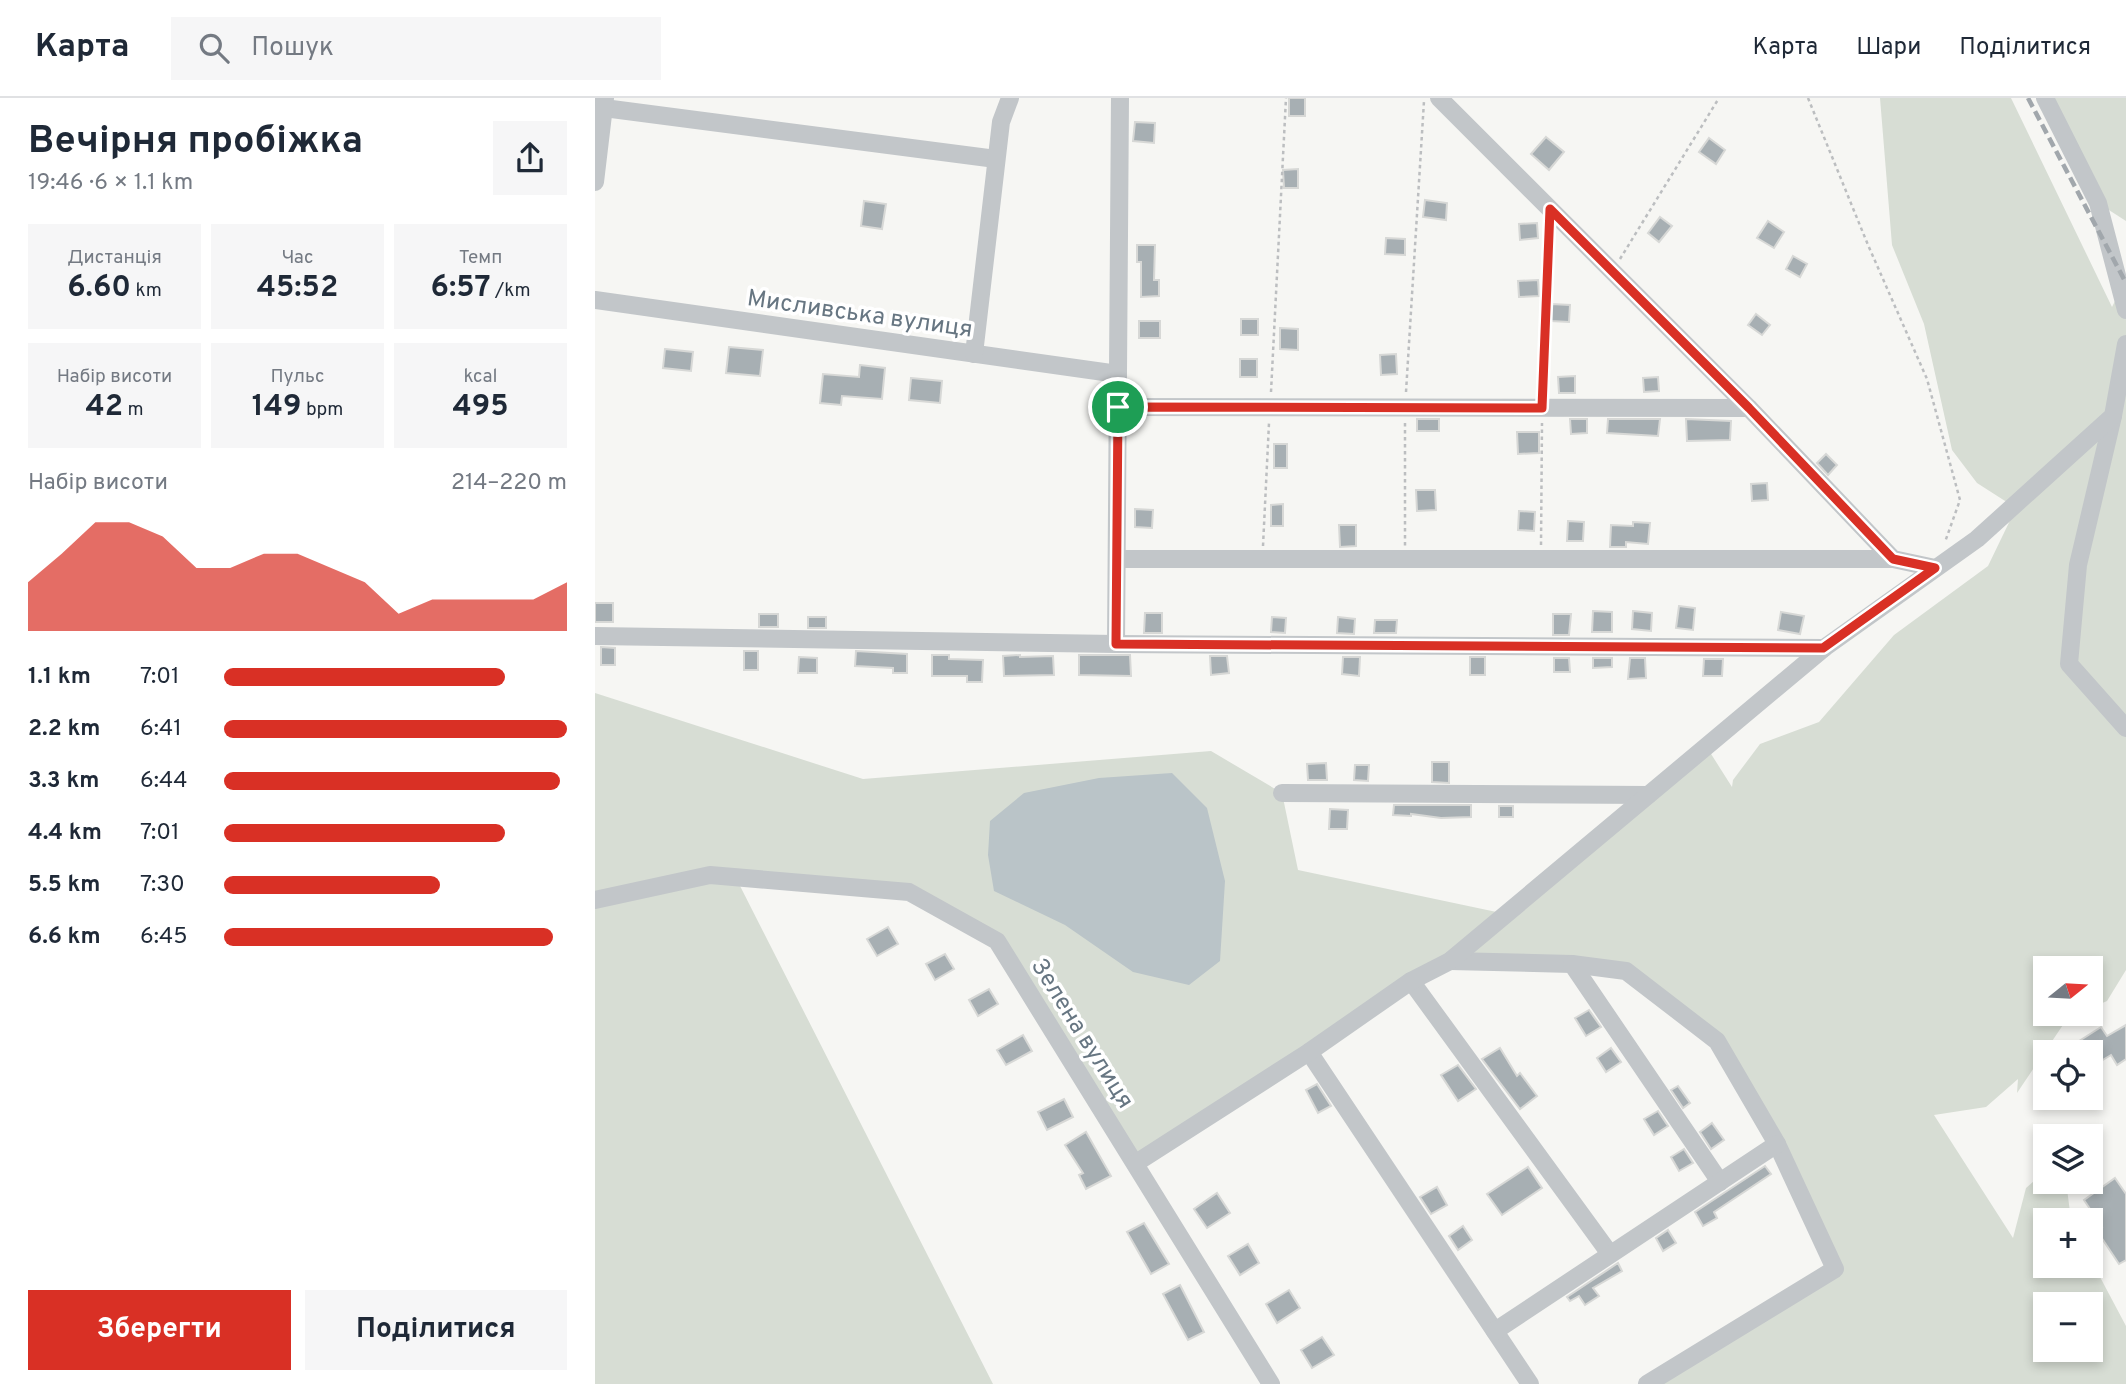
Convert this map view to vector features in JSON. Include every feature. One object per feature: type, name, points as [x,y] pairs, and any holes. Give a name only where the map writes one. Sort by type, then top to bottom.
[{"type":"street","points":[[974,354],[1001,122],[1010,98]]},
{"type":"street","points":[[1116,644],[1120,98]]},
{"type":"street","points":[[1439,98],[1749,408],[1893,559]]},
{"type":"street","points":[[2045,98],[2098,203],[2126,310]]},
{"type":"street","points":[[595,182],[601,103],[996,159]]},
{"type":"street","name":"Мисливська вулиця","points":[[595,300],[1118,374]]},
{"type":"street","points":[[2126,344],[2113,416],[2078,565],[2069,664],[2126,728]]},
{"type":"street","points":[[1118,407],[1749,408]]},
{"type":"street","points":[[1136,1163],[1309,1052],[1411,981],[1450,961],[1823,648],[1977,539],[2113,416]]},
{"type":"street","points":[[1117,559],[1893,559],[1935,568]]},
{"type":"street","points":[[595,636],[1116,644],[1823,648]]},
{"type":"street","points":[[1282,793],[1648,795]]},
{"type":"street","name":"Зелена вулиця","points":[[595,900],[710,875],[909,892],[997,941],[1271,1384]]},
{"type":"street","points":[[1450,961],[1572,964],[1626,971],[1717,1041],[1777,1144],[1835,1269],[1647,1384]]},
{"type":"street","points":[[1572,964],[1720,1182]]},
{"type":"street","points":[[1411,981],[1610,1254]]},
{"type":"street","points":[[1309,1052],[1530,1384]]},
{"type":"street","points":[[1495,1331],[1777,1144]]},
{"type":"path","points":[[1262,559],[1286,98]]},
{"type":"path","points":[[1405,559],[1405,407],[1424,98]]},
{"type":"path","points":[[1612,271],[1719,98]]},
{"type":"path","points":[[1808,98],[1927,379],[1961,500],[1935,568]]},
{"type":"path","points":[[1541,559],[1542,408],[1550,209]]},
{"type":"shaded area","points":[[1880,98],[2011,98],[2112,307],[2126,279],[2126,970],[2107,1001],[2103,1003],[2103,956],[2033,956],[2033,1026],[2062,1026],[2053,1040],[2033,1040],[2033,1069],[2017,1093],[2018,1079],[1986,1107],[1934,1115],[2013,1238],[2026,1188],[2033,1182],[2033,1194],[2068,1194],[2069,1208],[2033,1208],[2033,1278],[2101,1278],[2126,1326],[2126,1384],[1647,1384],[1834,1269],[1717,1041],[1626,971],[1450,961],[1136,1163],[997,941],[909,892],[736,878],[993,1384],[595,1384],[595,693],[863,779],[1211,751],[1282,793],[1298,870],[1506,914],[1706,746],[1732,787],[1733,780],[1760,744],[1819,722],[1894,635],[1988,566],[2016,508],[1977,483],[1952,450],[1924,324],[1892,245]]},
{"type":"shaded area","points":[[2045,98],[2126,98],[2126,221],[2098,203]]},
{"type":"shaded area","points":[[1172,773],[1207,808],[1225,881],[1220,961],[1189,985],[1133,972],[1065,925],[994,891],[988,855],[990,821],[1024,793],[1099,778]]},
{"type":"building","points":[[1289,98],[1305,98],[1305,116],[1289,116]]},
{"type":"building","points":[[1135,122],[1155,123],[1154,143],[1133,141]]},
{"type":"building","points":[[1546,137],[1564,152],[1549,170],[1531,154]]},
{"type":"building","points":[[1709,138],[1725,150],[1716,164],[1699,152]]},
{"type":"building","points":[[1298,169],[1298,188],[1284,188],[1283,170]]},
{"type":"building","points":[[1425,200],[1447,203],[1446,220],[1423,217]]},
{"type":"building","points":[[864,201],[886,204],[882,229],[861,226]]},
{"type":"building","points":[[1660,217],[1672,226],[1659,242],[1648,233]]},
{"type":"building","points":[[1768,221],[1784,232],[1774,248],[1757,238]]},
{"type":"building","points":[[1537,223],[1538,238],[1520,240],[1519,224]]},
{"type":"building","points":[[1386,238],[1405,239],[1405,255],[1385,254]]},
{"type":"building","points":[[1137,245],[1155,245],[1154,280],[1159,280],[1159,296],[1141,297],[1141,262],[1137,262]]},
{"type":"building","points":[[1793,256],[1807,264],[1800,277],[1786,269]]},
{"type":"building","points":[[1538,280],[1539,296],[1519,297],[1518,281]]},
{"type":"building","points":[[1551,304],[1570,305],[1569,322],[1551,321]]},
{"type":"building","points":[[1756,314],[1770,325],[1762,335],[1748,325]]},
{"type":"building","points":[[1241,319],[1258,319],[1258,335],[1241,335]]},
{"type":"building","points":[[1139,321],[1160,321],[1160,338],[1139,338]]},
{"type":"building","points":[[1280,328],[1298,329],[1298,350],[1280,349]]},
{"type":"building","points":[[729,347],[763,350],[760,376],[726,373]]},
{"type":"building","points":[[665,349],[693,352],[691,371],[663,368]]},
{"type":"building","points":[[1396,354],[1397,374],[1381,375],[1380,355]]},
{"type":"building","points":[[1240,359],[1257,359],[1257,377],[1240,377]]},
{"type":"building","points":[[860,365],[885,368],[882,399],[842,396],[841,405],[820,403],[823,374],[859,377]]},
{"type":"building","points":[[1575,376],[1575,393],[1559,393],[1558,377]]},
{"type":"building","points":[[1658,377],[1659,391],[1644,392],[1643,378]]},
{"type":"building","points":[[911,378],[942,381],[940,403],[909,400]]},
{"type":"building","points":[[1417,419],[1439,419],[1439,431],[1417,431]]},
{"type":"building","points":[[1570,419],[1587,419],[1587,433],[1571,434]]},
{"type":"building","points":[[1608,419],[1660,419],[1658,436],[1607,433]]},
{"type":"building","points":[[1686,419],[1731,421],[1730,440],[1687,441]]},
{"type":"building","points":[[1517,432],[1539,432],[1539,453],[1518,454]]},
{"type":"building","points":[[1274,444],[1287,444],[1287,468],[1274,468]]},
{"type":"building","points":[[1826,454],[1837,465],[1828,475],[1817,463]]},
{"type":"building","points":[[1767,483],[1768,500],[1752,501],[1751,484]]},
{"type":"building","points":[[1416,490],[1435,490],[1436,510],[1417,511]]},
{"type":"building","points":[[1283,504],[1283,526],[1271,526],[1271,505]]},
{"type":"building","points":[[1135,509],[1153,510],[1152,528],[1135,527]]},
{"type":"building","points":[[1519,511],[1535,512],[1534,531],[1518,530]]},
{"type":"building","points":[[1568,521],[1584,522],[1583,541],[1567,541]]},
{"type":"building","points":[[1633,522],[1650,523],[1648,544],[1626,542],[1626,547],[1610,547],[1611,525],[1633,526]]},
{"type":"building","points":[[1339,525],[1356,525],[1356,546],[1340,547]]},
{"type":"building","points":[[595,603],[613,603],[613,622],[595,622]]},
{"type":"building","points":[[1679,606],[1695,608],[1693,630],[1676,628]]},
{"type":"building","points":[[1593,611],[1612,612],[1612,632],[1592,632]]},
{"type":"building","points":[[1633,611],[1652,613],[1651,631],[1632,629]]},
{"type":"building","points":[[1781,612],[1804,616],[1800,634],[1778,630]]},
{"type":"building","points":[[1145,613],[1162,613],[1162,633],[1144,633]]},
{"type":"building","points":[[759,614],[778,614],[778,627],[759,627]]},
{"type":"building","points":[[1553,614],[1571,614],[1569,635],[1553,635]]},
{"type":"building","points":[[808,617],[826,617],[826,628],[808,628]]},
{"type":"building","points":[[1272,617],[1286,618],[1285,633],[1271,632]]},
{"type":"building","points":[[1338,617],[1355,619],[1354,634],[1337,633]]},
{"type":"building","points":[[1375,620],[1397,620],[1396,633],[1374,633]]},
{"type":"building","points":[[601,647],[615,648],[615,665],[601,665]]},
{"type":"building","points":[[744,651],[758,651],[758,670],[744,670]]},
{"type":"building","points":[[856,651],[907,654],[907,673],[893,673],[893,668],[855,666]]},
{"type":"building","points":[[932,655],[949,655],[949,659],[983,660],[982,682],[967,682],[967,676],[932,676]]},
{"type":"building","points":[[1079,655],[1130,655],[1131,676],[1079,675]]},
{"type":"building","points":[[1003,656],[1053,656],[1054,675],[1004,676]]},
{"type":"building","points":[[1210,656],[1227,656],[1229,673],[1211,675]]},
{"type":"building","points":[[799,657],[817,658],[817,673],[798,673]]},
{"type":"building","points":[[1343,657],[1360,657],[1359,676],[1342,674]]},
{"type":"building","points":[[1470,657],[1485,657],[1485,675],[1470,675]]},
{"type":"building","points":[[1554,658],[1569,658],[1570,672],[1554,672]]},
{"type":"building","points":[[1593,658],[1612,658],[1612,667],[1593,668]]},
{"type":"building","points":[[1630,658],[1645,658],[1646,678],[1628,679]]},
{"type":"building","points":[[1704,659],[1723,659],[1722,676],[1703,676]]},
{"type":"building","points":[[1432,762],[1449,762],[1449,783],[1432,782]]},
{"type":"building","points":[[1326,763],[1327,780],[1308,780],[1307,764]]},
{"type":"building","points":[[1355,765],[1369,765],[1368,781],[1354,780]]},
{"type":"building","points":[[1394,805],[1471,805],[1471,817],[1393,815]]},
{"type":"building","points":[[1499,806],[1513,806],[1513,817],[1499,817]]},
{"type":"building","points":[[1330,809],[1348,810],[1347,829],[1329,829]]},
{"type":"building","points":[[888,927],[898,944],[877,956],[867,939]]},
{"type":"building","points":[[945,954],[954,969],[935,980],[926,964]]},
{"type":"building","points":[[989,989],[998,1004],[978,1016],[969,1000]]},
{"type":"building","points":[[1589,1010],[1601,1027],[1586,1036],[1575,1018]]},
{"type":"building","points":[[2126,1025],[2126,1059],[2117,1065],[2111,1055],[2103,1060],[2103,1040],[2081,1040],[2101,1027],[2107,1036]]},
{"type":"building","points":[[1023,1035],[1032,1051],[1006,1065],[997,1050]]},
{"type":"building","points":[[1500,1048],[1517,1076],[1520,1073],[1537,1096],[1520,1109],[1482,1059]]},
{"type":"building","points":[[1611,1048],[1621,1062],[1606,1072],[1597,1058]]},
{"type":"building","points":[[1458,1065],[1476,1089],[1458,1101],[1441,1075]]},
{"type":"building","points":[[1317,1084],[1331,1106],[1318,1113],[1306,1090]]},
{"type":"building","points":[[1678,1086],[1690,1103],[1683,1108],[1671,1090]]},
{"type":"building","points":[[1064,1099],[1073,1117],[1047,1130],[1038,1112]]},
{"type":"building","points":[[1658,1111],[1668,1126],[1654,1135],[1644,1119]]},
{"type":"building","points":[[1712,1123],[1724,1140],[1711,1149],[1700,1132]]},
{"type":"building","points":[[1086,1132],[1111,1176],[1086,1189],[1079,1175],[1083,1173],[1065,1145]]},
{"type":"building","points":[[1684,1149],[1693,1163],[1679,1171],[1671,1157]]},
{"type":"building","points":[[1765,1166],[1771,1174],[1714,1212],[1717,1218],[1703,1226],[1695,1212]]},
{"type":"building","points":[[1528,1167],[1542,1188],[1502,1215],[1487,1194]]},
{"type":"building","points":[[2115,1178],[2126,1194],[2126,1260],[2119,1264],[2103,1240],[2103,1208],[2089,1208],[2084,1200],[2092,1194],[2103,1194],[2103,1187]]},
{"type":"building","points":[[1437,1187],[1447,1205],[1431,1214],[1420,1197]]},
{"type":"building","points":[[1217,1193],[1230,1213],[1207,1228],[1194,1209]]},
{"type":"building","points":[[1144,1223],[1169,1264],[1151,1274],[1127,1232]]},
{"type":"building","points":[[1463,1226],[1472,1240],[1458,1250],[1449,1236]]},
{"type":"building","points":[[1668,1230],[1676,1243],[1663,1251],[1656,1238]]},
{"type":"building","points":[[1248,1244],[1259,1263],[1240,1275],[1228,1256]]},
{"type":"building","points":[[1618,1263],[1622,1271],[1593,1288],[1599,1296],[1585,1305],[1579,1296],[1570,1301],[1567,1297]]},
{"type":"building","points":[[1180,1285],[1204,1332],[1188,1340],[1163,1294]]},
{"type":"building","points":[[1289,1290],[1300,1308],[1277,1323],[1266,1304]]},
{"type":"building","points":[[1322,1337],[1334,1355],[1312,1368],[1301,1350]]},
{"type":"railway","points":[[2028,98],[2126,283]]},
{"type":"route","points":[[1550,209],[1749,408],[1893,559],[1935,568],[1823,648],[1116,644],[1118,407],[1542,408],[1550,209]]}]
